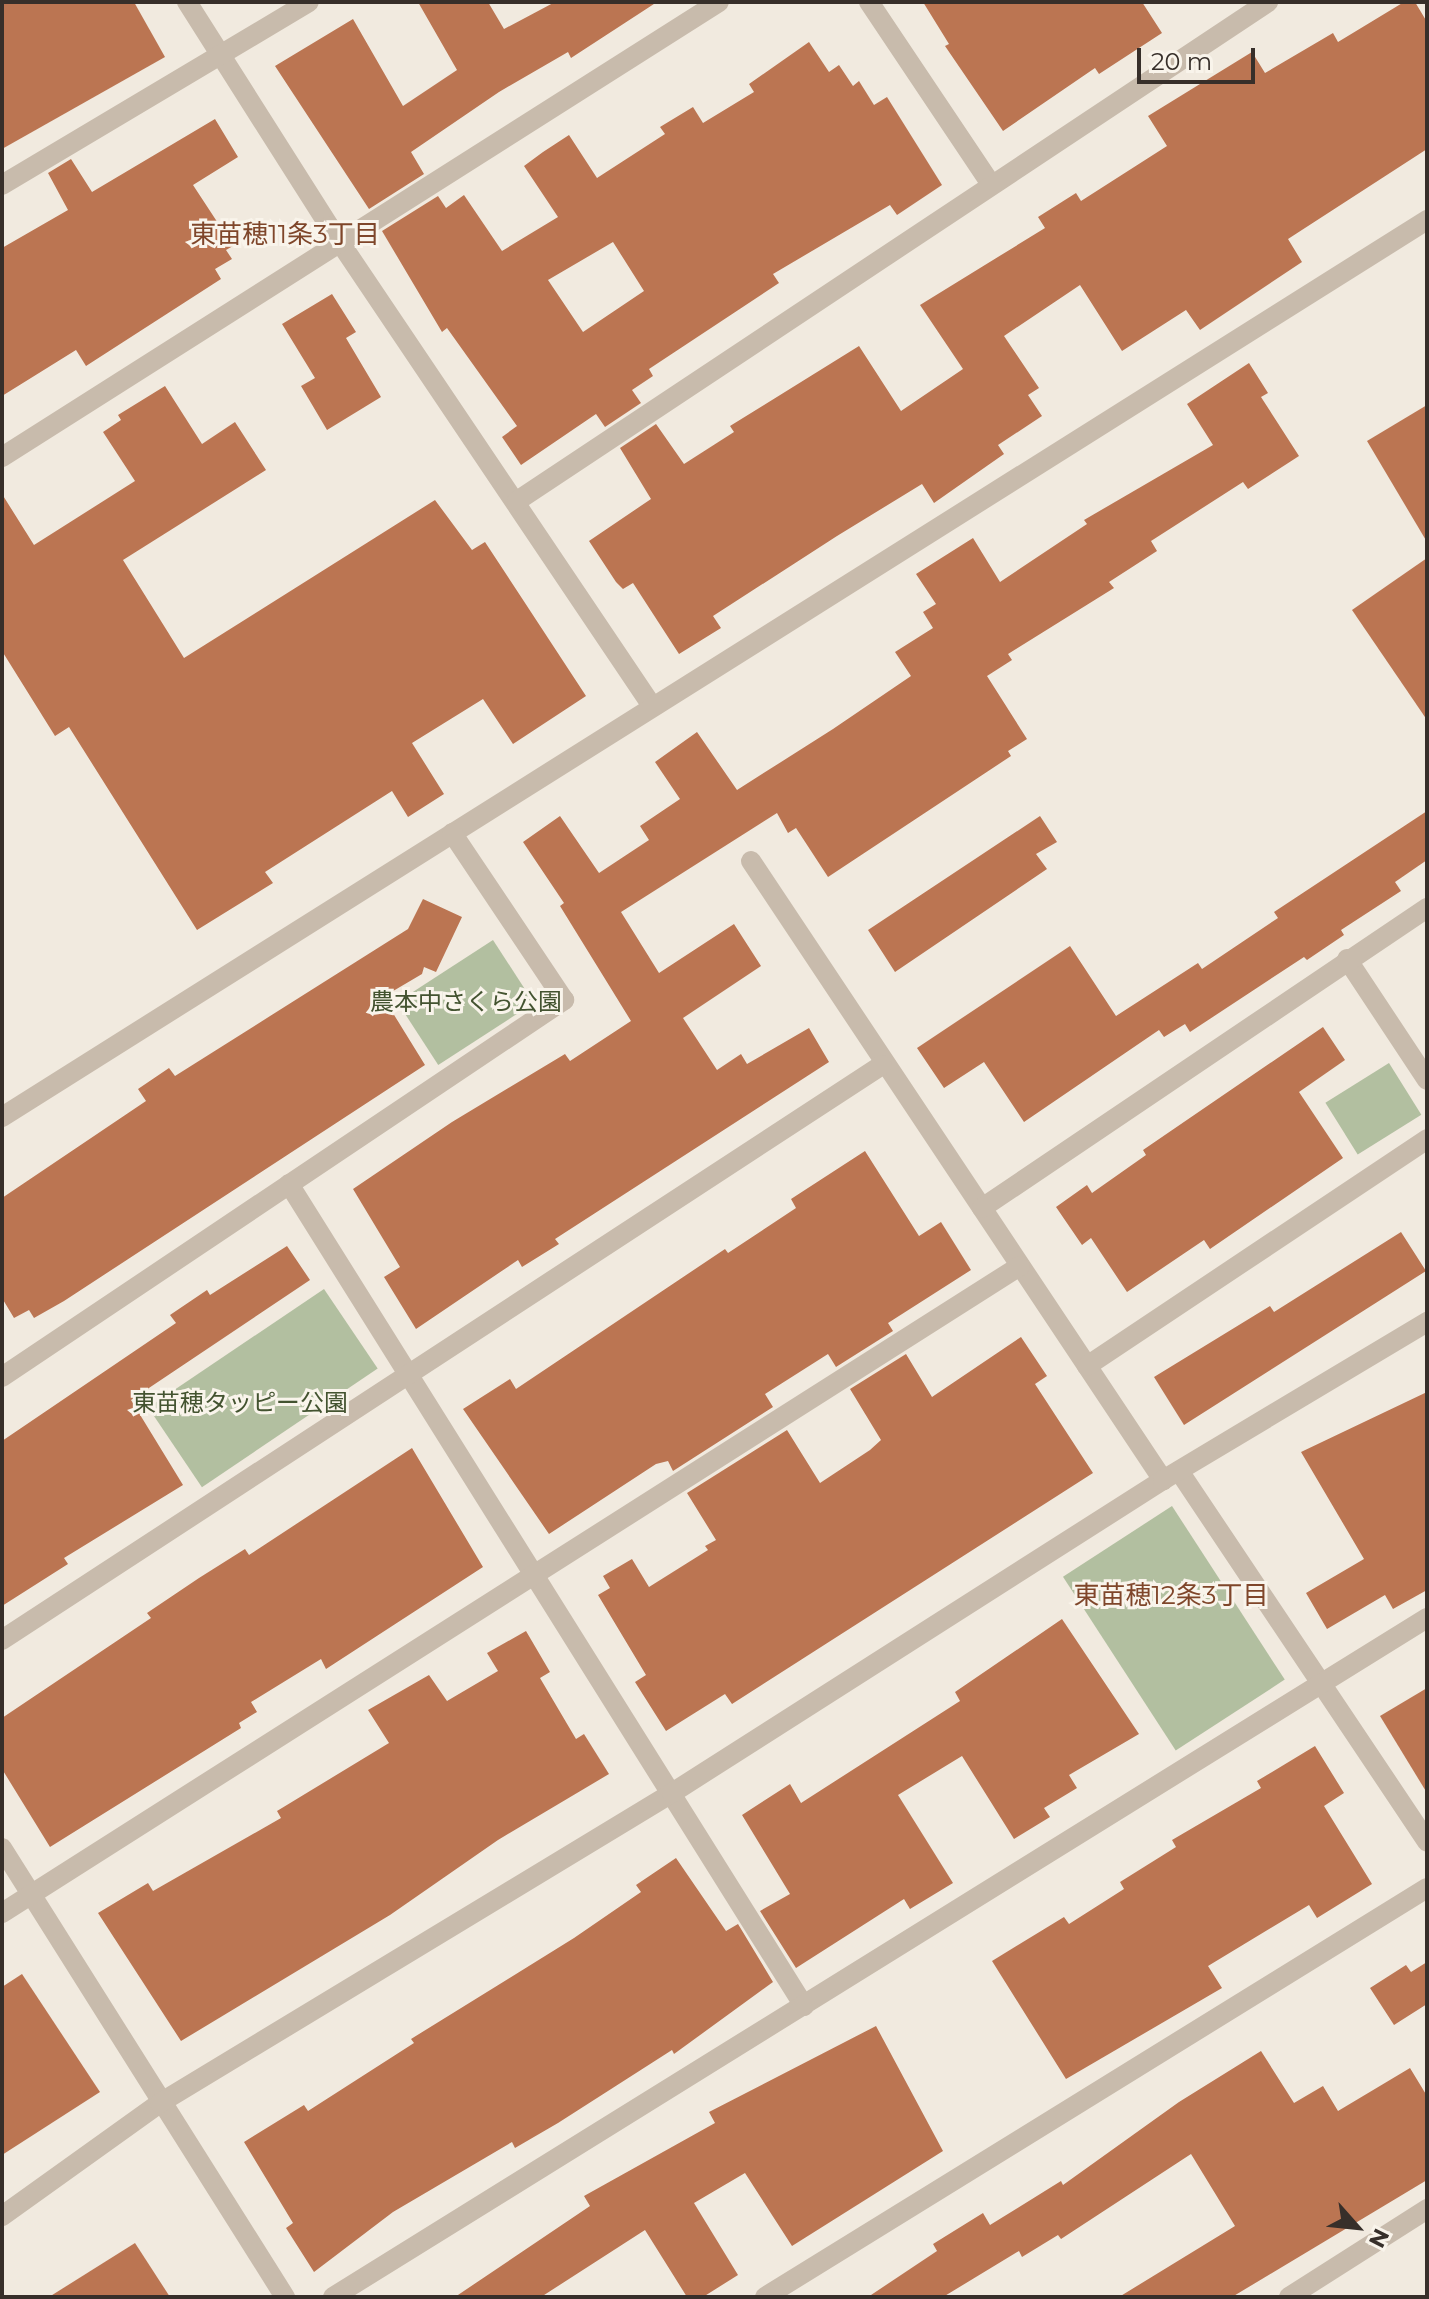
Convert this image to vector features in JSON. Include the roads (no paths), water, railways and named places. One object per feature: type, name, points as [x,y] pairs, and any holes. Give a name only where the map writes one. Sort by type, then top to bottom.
[{"type":"street","points":[[187,2],[652,706]]},
{"type":"street","points":[[2,185],[309,2]]},
{"type":"street","points":[[2,457],[719,2]]},
{"type":"street","points":[[869,2],[990,183]]},
{"type":"street","points":[[517,501],[990,183],[1268,2]]},
{"type":"street","points":[[2,1117],[1427,220]]},
{"type":"street","points":[[2,1377],[564,1000],[452,833]]},
{"type":"street","points":[[751,861],[882,1065],[1087,1366],[1322,1683],[1427,1842]]},
{"type":"street","points":[[982,1208],[1347,959],[1427,908]]},
{"type":"street","points":[[1347,959],[1427,1080]]},
{"type":"street","points":[[2,1640],[882,1065]]},
{"type":"street","points":[[1087,1366],[1427,1139]]},
{"type":"street","points":[[289,1184],[804,2006]]},
{"type":"street","points":[[2,1913],[532,1572],[1020,1266]]},
{"type":"street","points":[[2,2216],[160,2103],[672,1793],[1171,1476],[1427,1322]]},
{"type":"street","points":[[333,2297],[1427,1618]]},
{"type":"street","points":[[2,1848],[285,2297]]},
{"type":"street","points":[[765,2297],[1427,1888]]},
{"type":"street","points":[[1289,2297],[1427,2209]]},
{"type":"district","name":"東苗穂11条3丁目","points":[[285,235]]},
{"type":"district","name":"東苗穂12条3丁目","points":[[1171,1596]]},
{"type":"park label","name":"農本中さくら公園","points":[[466,1002]]},
{"type":"park label","name":"東苗穂タッピー公園","points":[[240,1403]]}]
